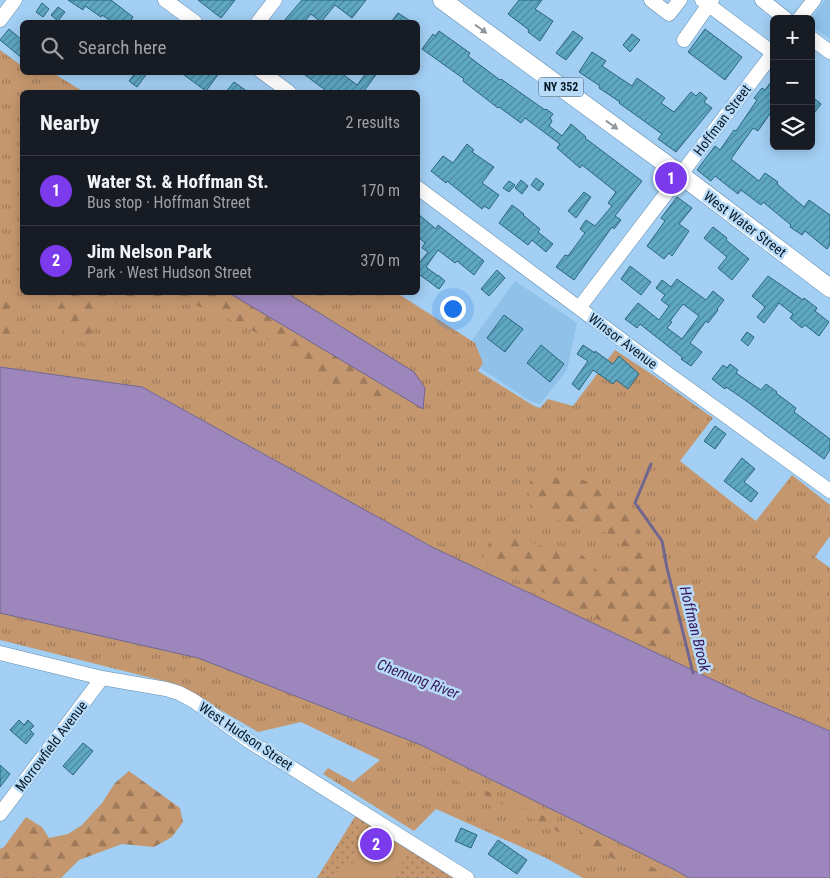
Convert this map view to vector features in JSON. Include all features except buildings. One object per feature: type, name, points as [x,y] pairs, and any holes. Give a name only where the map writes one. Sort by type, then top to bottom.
[{"type":"main road","name":"West Water Street","points":[[442,0],[681,175],[830,288]]},
{"type":"street","points":[[0,20],[16,0]]},
{"type":"street","points":[[164,0],[192,20]]},
{"type":"street","points":[[260,20],[275,0]]},
{"type":"street","points":[[651,0],[669,14],[680,0]]},
{"type":"street","points":[[762,0],[781,15]]},
{"type":"street","points":[[802,15],[814,0]]},
{"type":"street","points":[[684,40],[708,2],[770,51]]},
{"type":"street","points":[[815,41],[830,52]]},
{"type":"street","name":"Hoffman Street","points":[[578,308],[770,57]]},
{"type":"street","points":[[266,75],[286,90]]},
{"type":"street","name":"Winsor Avenue","points":[[420,190],[578,308],[830,491]]},
{"type":"street","name":"West Hudson Street","points":[[0,653],[102,678],[179,693],[194,701],[249,741],[467,878]]},
{"type":"street","name":"Morrowfield Avenue","points":[[0,814],[102,678]]},
{"type":"shaded area","points":[[825,0],[830,0],[830,39],[815,28],[814,15]]},
{"type":"shaded area","points":[[515,281],[577,323],[567,370],[540,404],[530,401],[461,355]]},
{"type":"green space","points":[[0,50],[20,65],[20,75],[56,75],[81,90],[20,90],[20,295],[400,295],[475,343],[483,363],[478,371],[540,408],[548,399],[573,406],[615,350],[713,418],[680,461],[756,521],[792,475],[830,505],[830,536],[815,557],[830,568],[830,731],[756,700],[434,548],[142,387],[0,367]]},
{"type":"green space","points":[[66,295],[232,295],[423,409],[338,387],[259,334],[206,308],[153,296],[117,302],[95,321],[88,345],[66,334],[58,308]]},
{"type":"green space","points":[[0,299],[8,300],[16,334],[0,336]]},
{"type":"green space","points":[[570,475],[606,489],[630,515],[657,561],[676,606],[671,640],[656,648],[481,562],[491,539],[507,535],[548,548],[578,550],[605,580],[633,561],[609,533],[570,525],[530,507],[530,481]]},
{"type":"green space","points":[[0,613],[198,658],[421,745],[689,878],[583,878],[546,858],[436,809],[414,831],[323,774],[328,768],[353,782],[380,760],[301,722],[258,732],[176,684],[0,640]]},
{"type":"green space","points":[[422,763],[594,838],[673,878],[653,878]]},
{"type":"green space","points":[[129,771],[180,808],[183,822],[172,837],[154,847],[122,844],[79,860],[61,878],[0,878],[0,849],[4,847],[26,817],[42,827],[49,838],[68,834],[82,825],[102,803],[115,783]]},
{"type":"green space","points":[[359,810],[467,878],[317,878]]},
{"type":"green space","points":[[374,830],[409,853],[393,878],[375,878],[369,874],[372,878],[335,878],[345,864],[356,866],[352,863]]},
{"type":"water","points":[[232,295],[290,295],[414,372],[425,388],[423,409]]},
{"type":"water","name":"Chemung River","points":[[0,367],[142,387],[434,548],[756,700],[830,731],[830,878],[689,878],[421,745],[198,658],[0,613]]},
{"type":"waterway","name":"Hoffman Brook","points":[[651,464],[635,503],[662,541],[693,673]]},
{"type":"place","name":"Water St. & Hoffman St.","points":[[671,178]]},
{"type":"place","name":"Jim Nelson Park","points":[[376,844]]}]
